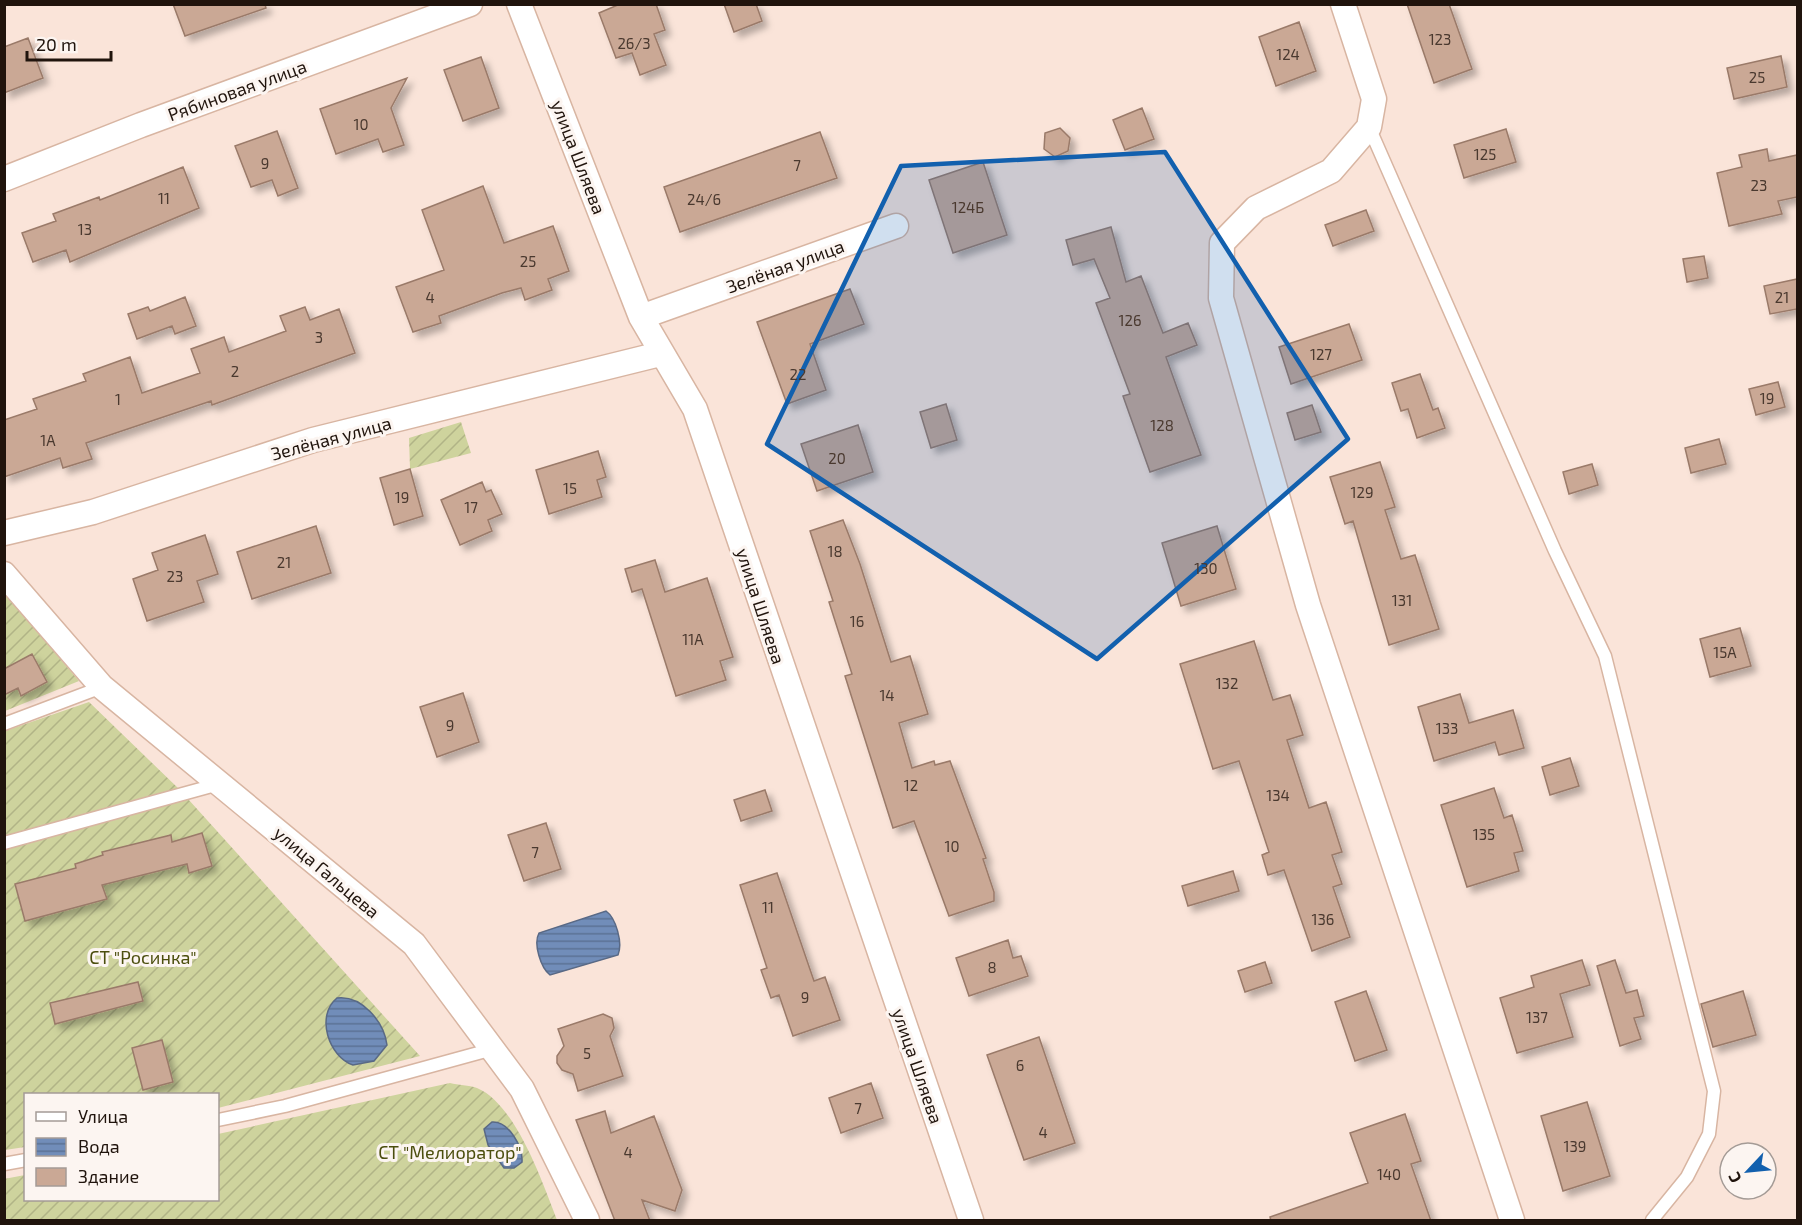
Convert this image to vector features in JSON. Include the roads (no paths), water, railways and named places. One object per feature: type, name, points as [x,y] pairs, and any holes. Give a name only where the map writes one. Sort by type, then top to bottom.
[{"type":"street","name":"Рябиновая улица","points":[[4,179],[141,125],[470,4]]},
{"type":"street","name":"улица Шляева","points":[[519,4],[641,317],[660,354],[696,409],[813,762],[971,1221]]},
{"type":"street","points":[[1342,4],[1374,99],[1370,127],[1331,171],[1256,208],[1221,243],[1221,298],[1308,605],[1512,1221]]},
{"type":"street","name":"Зелёная улица","points":[[641,317],[773,272],[896,225]]},
{"type":"street","name":"Зелёная улица","points":[[4,533],[93,512],[313,440],[660,354]]},
{"type":"street","name":"улица Гальцева","points":[[4,574],[102,687],[414,944],[522,1089],[587,1221]]},
{"type":"lane","points":[[1370,127],[1555,551],[1605,656],[1714,1091],[1709,1134],[1687,1177],[1652,1221]]},
{"type":"lane","points":[[4,724],[102,687]]},
{"type":"lane","points":[[4,843],[160,802],[220,783]]},
{"type":"lane","points":[[219,1120],[285,1106],[493,1049]]},
{"type":"lane","points":[[4,1164],[24,1160]]},
{"type":"water","points":[[606,911],[613,919],[618,931],[620,944],[618,955],[550,975],[539,956],[537,938],[539,933]]},
{"type":"water","points":[[337,998],[346,998],[363,1005],[376,1019],[387,1045],[374,1061],[353,1065],[337,1054],[326,1025],[330,1006]]},
{"type":"water","points":[[492,1122],[509,1130],[517,1142],[522,1162],[514,1168],[504,1168],[488,1145],[484,1129]]},
{"type":"park label","name":"СТ \"Росинка\"","points":[[143,957]]},
{"type":"park label","name":"СТ \"Мелиоратор\"","points":[[450,1152]]}]
